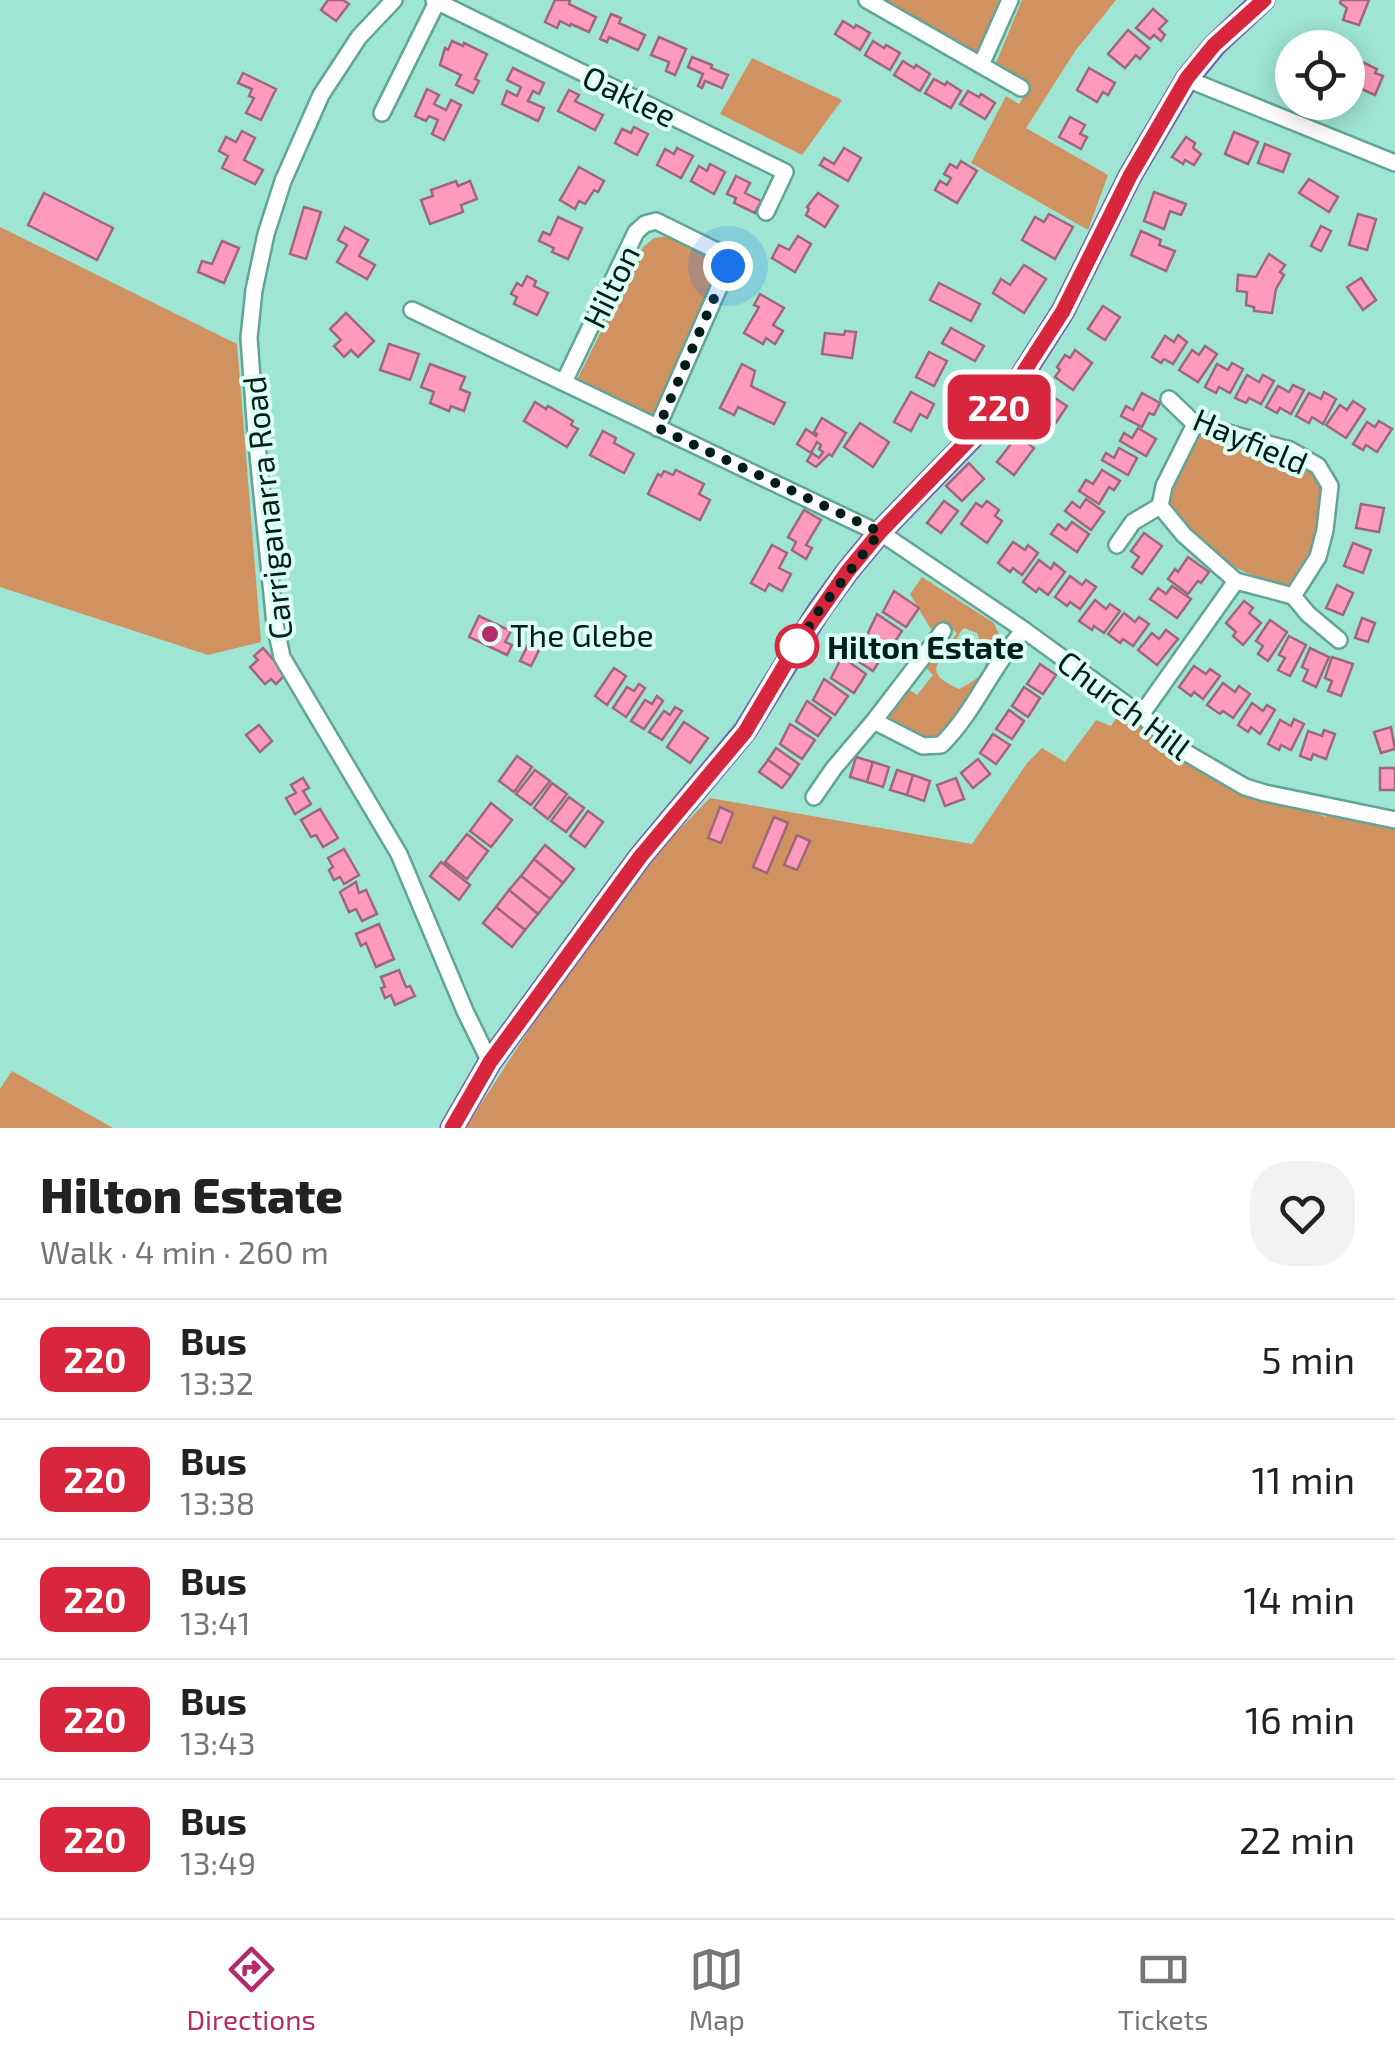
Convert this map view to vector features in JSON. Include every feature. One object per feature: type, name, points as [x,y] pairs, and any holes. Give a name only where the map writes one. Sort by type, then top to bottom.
[{"type":"main road","points":[[452,1128],[490,1062],[640,857],[745,732],[818,612],[880,532],[1002,404],[1042,348],[1143,151],[1187,78],[1249,4]]},
{"type":"street","name":"Carriganarra Road","points":[[394,0],[359,36],[321,95],[283,181],[266,234],[249,338],[256,434],[275,624],[282,657],[399,854],[490,1062]]},
{"type":"street","points":[[867,0],[1021,88]]},
{"type":"street","points":[[981,65],[1010,0]]},
{"type":"street","points":[[382,113],[436,1]]},
{"type":"street","name":"Oaklee","points":[[436,1],[785,172],[766,212]]},
{"type":"street","points":[[1187,78],[1395,163]]},
{"type":"street","name":"Hilton","points":[[564,382],[636,232],[656,221],[721,253],[728,266],[658,428]]},
{"type":"street","points":[[412,310],[880,532]]},
{"type":"street","name":"Hayfield","points":[[1169,399],[1195,424],[1290,450],[1318,466],[1330,486],[1326,530],[1318,557],[1294,596]]},
{"type":"street","points":[[1118,545],[1133,522],[1160,506],[1164,486],[1195,424]]},
{"type":"street","points":[[1160,506],[1184,535],[1236,581],[1294,596],[1308,614],[1339,640]]},
{"type":"street","name":"Church Hill","points":[[880,532],[1024,630],[1141,715],[1184,752],[1265,794],[1395,820]]},
{"type":"street","points":[[1141,715],[1236,581]]},
{"type":"street","points":[[874,721],[923,746],[941,745],[956,730],[1024,630]]},
{"type":"street","points":[[814,797],[943,631]]},
{"type":"shaded area","points":[[883,0],[1003,0],[985,43],[977,52],[967,51],[887,6]]},
{"type":"shaded area","points":[[1022,0],[1116,0],[1076,50],[1026,128],[1108,175],[1088,230],[971,163],[1006,96],[1019,104],[1030,86],[996,63]]},
{"type":"shaded area","points":[[752,58],[842,100],[802,155],[720,114]]},
{"type":"shaded area","points":[[0,227],[237,344],[261,642],[208,655],[0,587]]},
{"type":"shaded area","points":[[669,236],[705,253],[718,274],[653,416],[577,380],[643,247],[654,238]]},
{"type":"shaded area","points":[[1205,433],[1299,461],[1312,470],[1324,493],[1311,556],[1289,586],[1280,588],[1206,554],[1169,510],[1173,480],[1195,436]]},
{"type":"shaded area","points":[[922,577],[994,623],[999,634],[992,649],[999,653],[944,734],[932,739],[895,729],[889,719],[908,689],[917,695],[933,675],[926,668],[943,644],[947,646],[957,633],[942,622],[932,631],[910,594]],"holes":[[[964,628],[977,633],[985,666],[978,677],[959,689],[939,676],[937,667]]]},
{"type":"shaded area","points":[[1123,708],[1139,718],[1148,735],[1239,787],[1326,817],[1395,828],[1395,1128],[465,1128],[608,915],[662,848],[710,798],[972,844],[1027,763],[1042,748],[1065,762],[1096,720],[1111,726]]},
{"type":"shaded area","points":[[12,1071],[113,1128],[0,1128],[0,1089]]},
{"type":"building","points":[[328,0],[349,4],[336,21],[321,10]]},
{"type":"building","points":[[555,0],[570,0],[569,4],[596,17],[589,32],[560,21],[557,28],[545,22]]},
{"type":"building","points":[[1341,0],[1369,0],[1359,25],[1343,20],[1347,8]]},
{"type":"building","points":[[1153,9],[1167,21],[1159,29],[1165,35],[1161,41],[1154,35],[1150,39],[1136,28]]},
{"type":"building","points":[[611,14],[621,18],[619,23],[645,35],[638,50],[609,37],[607,42],[600,39]]},
{"type":"building","points":[[843,21],[870,33],[860,50],[835,34]]},
{"type":"building","points":[[1128,30],[1149,48],[1125,68],[1108,54]]},
{"type":"building","points":[[659,37],[686,49],[675,75],[666,71],[669,62],[651,55]]},
{"type":"building","points":[[452,41],[487,54],[473,93],[456,85],[461,75],[440,65],[445,48],[448,50]]},
{"type":"building","points":[[873,41],[900,53],[890,70],[865,55]]},
{"type":"building","points":[[692,57],[728,75],[722,88],[705,81],[702,88],[698,86],[703,74],[688,67]]},
{"type":"building","points":[[903,61],[930,74],[920,91],[894,75]]},
{"type":"building","points":[[1365,63],[1383,76],[1375,95],[1365,91]]},
{"type":"building","points":[[513,68],[544,83],[539,94],[533,91],[528,101],[544,108],[538,121],[502,104],[507,91],[517,96],[521,87],[507,80]]},
{"type":"building","points":[[1089,68],[1115,83],[1108,95],[1103,92],[1097,102],[1077,90]]},
{"type":"building","points":[[243,73],[276,89],[261,120],[246,113],[254,98],[249,96],[252,89],[238,83]]},
{"type":"building","points":[[934,79],[961,91],[951,108],[925,93]]},
{"type":"building","points":[[427,89],[439,95],[434,104],[446,110],[451,100],[461,105],[444,140],[432,134],[438,120],[429,116],[426,121],[415,116]]},
{"type":"building","points":[[569,90],[579,95],[575,101],[603,115],[595,130],[558,111]]},
{"type":"building","points":[[968,91],[995,103],[985,119],[960,104]]},
{"type":"building","points":[[1070,117],[1085,125],[1080,134],[1087,137],[1081,149],[1059,137]]},
{"type":"building","points":[[634,127],[648,134],[637,155],[615,143],[622,129],[631,133]]},
{"type":"building","points":[[242,131],[255,138],[244,160],[263,170],[255,184],[222,168],[228,156],[219,151],[226,137],[236,142]]},
{"type":"building","points":[[1234,132],[1258,142],[1248,164],[1225,154]]},
{"type":"building","points":[[1186,137],[1201,154],[1194,165],[1172,157]]},
{"type":"building","points":[[1265,144],[1290,154],[1283,172],[1258,163]]},
{"type":"building","points":[[677,148],[693,156],[681,178],[657,165],[665,149],[674,154]]},
{"type":"building","points":[[844,148],[861,158],[848,181],[820,165],[824,158],[834,164]]},
{"type":"building","points":[[961,161],[977,171],[957,203],[935,190],[940,181],[947,185],[951,178],[944,174],[950,164],[957,168]]},
{"type":"building","points":[[710,164],[725,172],[714,194],[691,181],[699,166],[707,171]]},
{"type":"building","points":[[579,167],[604,181],[598,192],[594,190],[585,204],[579,201],[575,209],[560,200]]},
{"type":"building","points":[[736,176],[750,183],[745,193],[761,201],[755,213],[734,203],[736,198],[727,194]]},
{"type":"building","points":[[1309,179],[1338,197],[1329,212],[1299,193]]},
{"type":"building","points":[[456,181],[458,186],[470,181],[477,199],[461,205],[463,212],[430,224],[421,200],[433,196],[431,190]]},
{"type":"building","points":[[1154,192],[1186,204],[1181,215],[1170,211],[1164,229],[1144,221]]},
{"type":"building","points":[[44,193],[113,228],[97,260],[28,225]]},
{"type":"building","points":[[818,193],[838,206],[825,227],[806,215]]},
{"type":"building","points":[[304,207],[321,212],[306,259],[290,254]]},
{"type":"building","points":[[1049,214],[1073,227],[1055,259],[1022,240],[1035,217],[1044,222]]},
{"type":"building","points":[[1358,214],[1376,219],[1367,250],[1349,245]]},
{"type":"building","points":[[558,217],[582,228],[568,259],[539,241],[543,232],[550,235]]},
{"type":"building","points":[[1321,226],[1331,231],[1321,251],[1311,246]]},
{"type":"building","points":[[345,227],[368,240],[359,256],[375,265],[367,279],[337,262],[347,245],[338,240]]},
{"type":"building","points":[[1141,231],[1175,251],[1166,271],[1131,255]]},
{"type":"building","points":[[798,236],[811,244],[795,272],[772,258],[779,245],[789,250]]},
{"type":"building","points":[[222,241],[239,248],[224,283],[198,272],[202,261],[212,264]]},
{"type":"building","points":[[1269,254],[1285,265],[1272,313],[1254,311],[1254,307],[1246,305],[1247,292],[1237,291],[1238,275],[1256,277]]},
{"type":"building","points":[[1024,265],[1046,279],[1024,313],[993,293],[1001,279],[1010,285]]},
{"type":"building","points":[[527,276],[536,281],[534,286],[548,293],[537,315],[514,304],[517,297],[511,294]]},
{"type":"building","points":[[1361,278],[1376,300],[1363,310],[1347,287]]},
{"type":"building","points":[[939,283],[980,304],[971,321],[930,300]]},
{"type":"building","points":[[760,294],[784,308],[773,325],[783,331],[775,344],[766,338],[763,344],[744,333],[759,307],[754,305]]},
{"type":"building","points":[[1103,306],[1120,317],[1105,340],[1088,329]]},
{"type":"building","points":[[346,313],[374,341],[358,357],[351,350],[344,357],[334,346],[341,340],[330,329]]},
{"type":"building","points":[[951,328],[984,346],[975,361],[942,343]]},
{"type":"building","points":[[845,331],[856,332],[852,358],[822,354],[825,333],[844,335]]},
{"type":"building","points":[[1178,335],[1187,342],[1173,364],[1152,357],[1165,336],[1174,342]]},
{"type":"building","points":[[389,344],[419,354],[410,380],[380,370]]},
{"type":"building","points":[[1205,346],[1217,354],[1198,382],[1179,370],[1192,350],[1199,355]]},
{"type":"building","points":[[1075,350],[1092,363],[1073,390],[1055,377],[1065,355],[1070,358]]},
{"type":"building","points":[[929,352],[947,361],[934,386],[916,377]]},
{"type":"building","points":[[1232,363],[1243,369],[1230,393],[1219,387],[1216,393],[1205,387],[1217,364],[1228,370]]},
{"type":"building","points":[[430,364],[465,377],[460,389],[470,393],[464,411],[451,406],[449,411],[430,403],[434,392],[421,387]]},
{"type":"building","points":[[742,364],[755,371],[751,386],[785,403],[774,424],[738,407],[734,415],[720,408]]},
{"type":"building","points":[[1247,375],[1259,382],[1263,375],[1274,381],[1261,404],[1249,398],[1246,403],[1235,398]]},
{"type":"building","points":[[1293,385],[1304,390],[1291,414],[1266,407],[1278,386],[1289,392]]},
{"type":"building","points":[[1037,386],[1067,406],[1055,424],[1036,412],[1032,418],[1021,411]]},
{"type":"building","points":[[911,392],[934,404],[927,418],[920,414],[911,431],[894,422]]},
{"type":"building","points":[[1324,392],[1336,399],[1323,424],[1312,417],[1309,423],[1296,416],[1309,393],[1321,399]]},
{"type":"building","points":[[1142,393],[1160,403],[1142,427],[1121,416],[1126,406],[1133,410]]},
{"type":"building","points":[[1353,401],[1365,409],[1346,438],[1326,425],[1340,405],[1347,410]]},
{"type":"building","points":[[535,402],[573,421],[571,425],[578,429],[567,447],[524,421]]},
{"type":"building","points":[[822,418],[846,433],[832,456],[829,454],[816,467],[807,461],[812,453],[819,458],[823,452],[819,449],[821,445],[817,442],[811,453],[797,444],[806,429],[816,436],[814,432]]},
{"type":"building","points":[[1379,421],[1392,429],[1377,452],[1366,445],[1363,450],[1353,444],[1367,422],[1375,427]]},
{"type":"building","points":[[860,423],[889,442],[873,467],[844,447]]},
{"type":"building","points":[[1138,428],[1156,439],[1146,456],[1120,441],[1124,433],[1132,438]]},
{"type":"building","points":[[603,431],[616,438],[614,443],[634,454],[624,473],[590,455]]},
{"type":"building","points":[[1017,436],[1034,448],[1014,475],[997,462]]},
{"type":"building","points":[[1119,448],[1137,458],[1128,475],[1102,460],[1106,453],[1114,458]]},
{"type":"building","points":[[969,463],[984,479],[962,501],[946,486]]},
{"type":"building","points":[[676,470],[704,484],[699,494],[710,500],[700,520],[648,494],[658,474],[661,476],[664,471],[673,475]]},
{"type":"building","points":[[1102,470],[1120,481],[1114,490],[1109,487],[1099,504],[1079,491],[1086,480],[1093,484]]},
{"type":"building","points":[[1086,499],[1104,512],[1091,530],[1065,511],[1072,502],[1080,508]]},
{"type":"building","points":[[944,501],[958,511],[941,533],[927,523]]},
{"type":"building","points":[[987,501],[999,510],[995,516],[1002,521],[987,543],[961,524],[976,503],[982,507]]},
{"type":"building","points":[[1361,504],[1384,508],[1379,532],[1356,528]]},
{"type":"building","points":[[804,510],[821,520],[806,545],[812,548],[806,559],[792,550],[796,542],[788,537]]},
{"type":"building","points":[[1072,522],[1089,534],[1077,552],[1051,534],[1058,524],[1066,530]]},
{"type":"building","points":[[1144,533],[1162,546],[1142,574],[1132,567],[1139,557],[1131,551]]},
{"type":"building","points":[[1013,542],[1025,550],[1028,545],[1038,553],[1022,575],[998,563]]},
{"type":"building","points":[[1353,543],[1371,550],[1363,573],[1344,566]]},
{"type":"building","points":[[772,545],[787,553],[779,568],[791,574],[782,591],[769,584],[765,591],[751,583]]},
{"type":"building","points":[[1188,557],[1209,572],[1188,594],[1168,579]]},
{"type":"building","points":[[1039,560],[1051,569],[1054,563],[1065,572],[1048,595],[1023,582]]},
{"type":"building","points":[[1070,576],[1082,585],[1086,580],[1096,587],[1080,609],[1055,597]]},
{"type":"building","points":[[1337,585],[1353,593],[1343,615],[1326,608]]},
{"type":"building","points":[[1172,586],[1191,599],[1177,618],[1150,599],[1158,588],[1166,594]]},
{"type":"building","points":[[894,591],[919,608],[906,627],[883,612]]},
{"type":"building","points":[[1095,600],[1106,609],[1110,604],[1120,611],[1104,633],[1079,621]]},
{"type":"building","points":[[1244,601],[1253,608],[1249,613],[1261,623],[1243,645],[1226,623]]},
{"type":"building","points":[[1124,613],[1135,622],[1139,617],[1149,624],[1133,646],[1108,634]]},
{"type":"building","points":[[877,614],[902,631],[889,650],[867,635]]},
{"type":"building","name":"The Glebe","points":[[479,616],[511,631],[505,642],[512,645],[507,655],[469,637]]},
{"type":"building","points":[[1362,618],[1375,623],[1368,642],[1355,638]]},
{"type":"building","points":[[1270,620],[1287,632],[1268,661],[1258,654],[1263,646],[1256,641]]},
{"type":"building","points":[[1166,630],[1178,639],[1157,665],[1138,650],[1152,633],[1159,639]]},
{"type":"building","points":[[861,636],[885,652],[873,671],[850,656]]},
{"type":"building","points":[[1289,636],[1306,645],[1290,676],[1278,670],[1285,658],[1279,655]]},
{"type":"building","points":[[531,639],[542,644],[531,666],[520,661]]},
{"type":"building","points":[[263,648],[286,674],[276,684],[271,679],[265,684],[250,667]]},
{"type":"building","points":[[1310,648],[1329,657],[1316,687],[1303,681],[1308,670],[1302,667]]},
{"type":"building","points":[[842,657],[866,674],[854,693],[831,678]]},
{"type":"building","points":[[1332,657],[1353,664],[1341,696],[1328,691],[1332,681],[1325,678]]},
{"type":"building","points":[[1040,664],[1056,675],[1043,694],[1027,684]]},
{"type":"building","points":[[1194,666],[1206,674],[1210,669],[1220,676],[1203,699],[1179,687]]},
{"type":"building","points":[[614,668],[626,676],[607,705],[595,696]]},
{"type":"building","points":[[824,679],[848,696],[835,715],[813,700]]},
{"type":"building","points":[[1223,683],[1235,692],[1239,686],[1250,694],[1233,718],[1207,705]]},
{"type":"building","points":[[639,684],[645,688],[626,717],[613,708],[627,687],[634,691]]},
{"type":"building","points":[[1024,687],[1040,698],[1028,717],[1012,706]]},
{"type":"building","points":[[657,696],[663,701],[644,729],[631,721],[645,700],[652,704]]},
{"type":"building","points":[[807,701],[831,718],[818,736],[796,721]]},
{"type":"building","points":[[1252,703],[1263,711],[1267,705],[1275,710],[1260,734],[1251,727],[1248,732],[1238,725]]},
{"type":"building","points":[[675,707],[682,711],[662,740],[649,732],[664,711],[670,715]]},
{"type":"building","points":[[1009,710],[1024,721],[1012,739],[996,729]]},
{"type":"building","points":[[1294,719],[1304,724],[1291,750],[1281,745],[1279,750],[1268,744],[1280,720],[1291,726]]},
{"type":"building","points":[[684,722],[708,738],[690,763],[667,747]]},
{"type":"building","points":[[790,724],[815,740],[802,759],[780,744]]},
{"type":"building","points":[[259,725],[272,741],[260,752],[246,735]]},
{"type":"building","points":[[1391,727],[1395,749],[1381,753],[1374,732]]},
{"type":"building","points":[[1324,730],[1335,734],[1326,759],[1313,754],[1311,760],[1300,756],[1308,731],[1322,736]]},
{"type":"building","points":[[993,734],[1010,745],[996,764],[980,753]]},
{"type":"building","points":[[776,748],[799,764],[791,776],[768,760]]},
{"type":"building","points":[[517,756],[532,767],[514,792],[499,781]]},
{"type":"building","points":[[856,757],[873,762],[867,782],[850,777]]},
{"type":"building","points":[[978,759],[990,774],[973,788],[961,773]]},
{"type":"building","points":[[768,760],[791,776],[782,788],[759,772]]},
{"type":"building","points":[[873,762],[889,767],[883,787],[867,782]]},
{"type":"building","points":[[1380,768],[1395,768],[1395,790],[1380,790]]},
{"type":"building","points":[[535,770],[550,781],[531,805],[516,794]]},
{"type":"building","points":[[897,770],[913,775],[907,795],[890,790]]},
{"type":"building","points":[[913,775],[930,781],[924,801],[907,795]]},
{"type":"building","points":[[303,778],[309,788],[303,791],[311,804],[295,814],[286,798],[296,793],[291,785]]},
{"type":"building","points":[[956,778],[964,799],[945,806],[937,785]]},
{"type":"building","points":[[552,783],[567,794],[548,819],[534,808]]},
{"type":"building","points":[[569,797],[584,808],[566,832],[551,821]]},
{"type":"building","points":[[491,803],[512,820],[491,847],[470,831]]},
{"type":"building","points":[[720,807],[733,813],[721,843],[708,838]]},
{"type":"building","points":[[320,809],[338,838],[323,847],[301,820]]},
{"type":"building","points":[[588,811],[603,822],[585,847],[570,836]]},
{"type":"building","points":[[774,817],[788,823],[767,873],[753,867]]},
{"type":"building","points":[[467,834],[488,851],[467,879],[445,862]]},
{"type":"building","points":[[797,835],[810,841],[797,870],[784,865]]},
{"type":"building","points":[[545,845],[574,869],[563,883],[534,859]]},
{"type":"building","points":[[344,849],[359,875],[344,884],[340,877],[334,880],[328,858]]},
{"type":"building","points":[[534,859],[563,883],[550,899],[521,876]]},
{"type":"building","points":[[441,862],[470,885],[459,900],[430,876]]},
{"type":"building","points":[[521,876],[550,899],[538,914],[509,890]]},
{"type":"building","points":[[356,882],[359,893],[366,890],[377,914],[362,921],[356,909],[349,912],[340,892]]},
{"type":"building","points":[[509,890],[538,914],[525,930],[496,907]]},
{"type":"building","points":[[496,907],[525,930],[512,947],[483,923]]},
{"type":"building","points":[[379,924],[394,959],[376,967],[366,943],[361,946],[356,934]]},
{"type":"building","points":[[399,970],[415,996],[395,1005],[391,995],[385,998],[381,977]]},
{"type":"bus line","name":"220","points":[[452,1128],[490,1062],[640,857],[745,732],[802,636],[847,572],[1002,404],[1063,311],[1130,176],[1187,78],[1214,45],[1264,0]]},
{"type":"place","name":"The Glebe","points":[[490,634]]},
{"type":"place","name":"Hilton Estate","points":[[797,646]]},
{"type":"route","points":[[728,266],[658,428],[880,532],[847,572],[797,646]]}]
